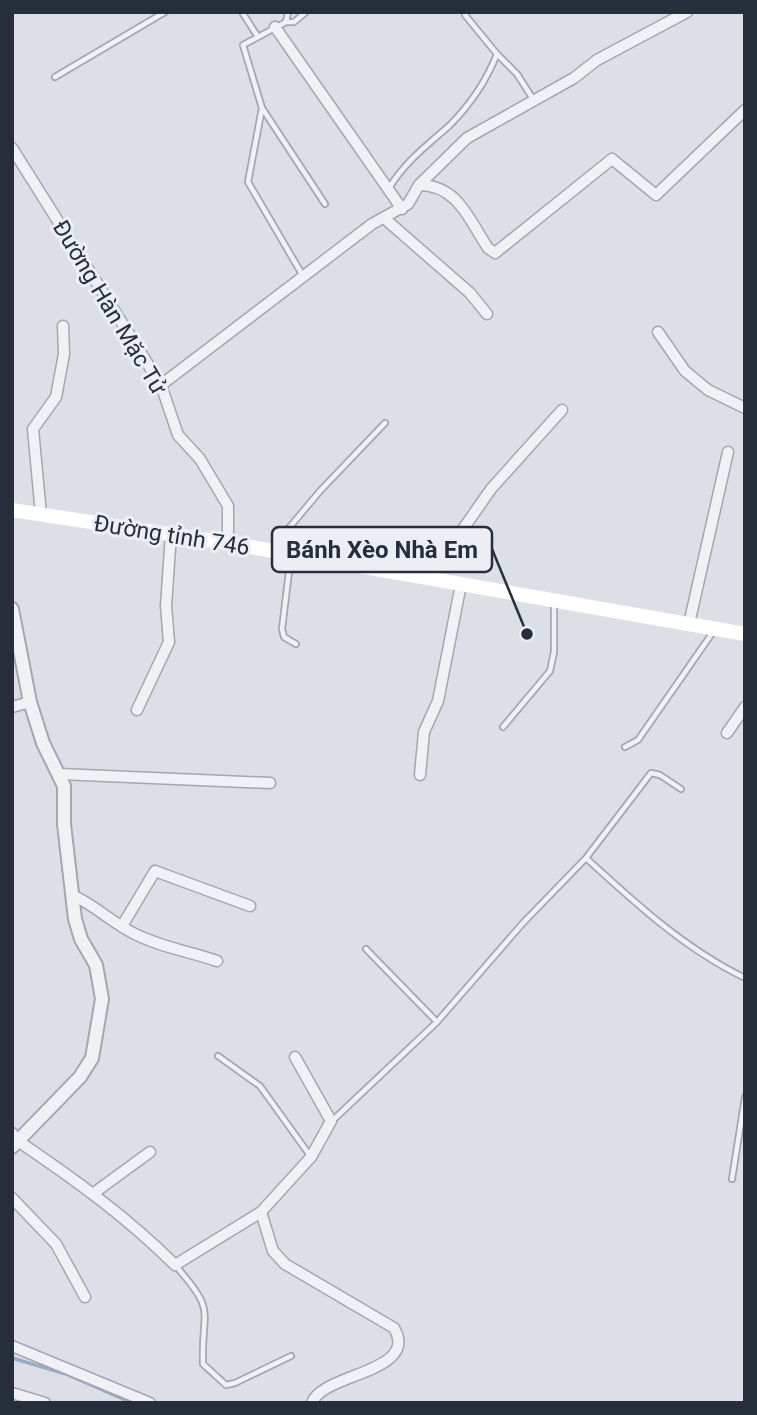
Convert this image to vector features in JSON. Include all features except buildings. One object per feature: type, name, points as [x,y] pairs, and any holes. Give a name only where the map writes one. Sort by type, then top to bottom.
[{"type":"main road","name":"Đường tỉnh 746","points":[[12,510],[228,543],[745,634]]},
{"type":"street","points":[[161,385],[303,276],[384,218],[402,209],[419,185],[467,138],[533,99],[556,89],[597,60],[687,12]]},
{"type":"street","points":[[275,27],[402,209]]},
{"type":"street","points":[[419,185],[442,188],[453,194],[488,248],[495,253],[612,159],[656,195],[745,110]]},
{"type":"street","name":"Đường Hàn Mặc Tử","points":[[12,148],[161,385],[178,435],[200,459],[228,506],[228,543]]},
{"type":"street","points":[[384,218],[470,293],[487,314]]},
{"type":"street","points":[[41,514],[33,429],[55,403],[64,354],[63,326]]},
{"type":"street","points":[[658,332],[685,371],[708,390],[745,408]]},
{"type":"street","points":[[429,578],[491,489],[562,410]]},
{"type":"street","points":[[689,624],[728,452]]},
{"type":"street","points":[[137,710],[169,642],[166,606],[171,534]]},
{"type":"street","points":[[420,775],[424,733],[438,701],[461,584]]},
{"type":"street","points":[[12,609],[30,702],[43,743],[64,786],[64,824],[76,928],[99,977],[102,999],[92,1058],[80,1077],[14,1140],[94,1193],[137,1227],[175,1265],[261,1212],[311,1157],[331,1121],[295,1057]]},
{"type":"street","points":[[12,707],[30,702]]},
{"type":"street","points":[[727,733],[745,707]]},
{"type":"street","points":[[60,774],[270,783]]},
{"type":"street","points":[[122,926],[156,871],[250,906]]},
{"type":"street","points":[[72,895],[91,903],[122,926],[178,952],[195,953],[217,961]]},
{"type":"street","points":[[94,1193],[150,1152]]},
{"type":"street","points":[[12,1198],[55,1244],[85,1297]]},
{"type":"street","points":[[261,1212],[273,1251],[285,1264],[394,1328],[397,1333],[396,1347],[382,1365],[322,1389],[312,1403]]},
{"type":"street","points":[[12,1346],[150,1403]]},
{"type":"street","points":[[12,1393],[45,1403]]},
{"type":"lane","points":[[55,78],[165,12]]},
{"type":"lane","points":[[242,12],[258,37]]},
{"type":"lane","points":[[286,22],[288,12]]},
{"type":"lane","points":[[306,12],[294,22],[286,22],[243,45],[262,108],[325,204]]},
{"type":"lane","points":[[465,13],[497,54],[517,74],[533,99]]},
{"type":"lane","points":[[388,189],[402,166],[451,124],[486,83],[497,54]]},
{"type":"lane","points":[[262,108],[248,182],[303,276]]},
{"type":"lane","points":[[271,551],[289,525],[385,423]]},
{"type":"lane","points":[[291,554],[282,629],[284,637],[296,644]]},
{"type":"lane","points":[[503,727],[550,671],[554,652],[554,600]]},
{"type":"lane","points":[[625,747],[638,740],[645,731],[715,628]]},
{"type":"lane","points":[[331,1121],[437,1022],[523,923],[586,858],[651,773],[655,772],[681,789]]},
{"type":"lane","points":[[586,858],[636,904],[711,962],[745,978]]},
{"type":"lane","points":[[366,948],[437,1022]]},
{"type":"lane","points":[[218,1056],[260,1086],[311,1157]]},
{"type":"lane","points":[[732,1179],[745,1097]]},
{"type":"lane","points":[[175,1265],[196,1290],[206,1310],[203,1364],[217,1380],[226,1385],[235,1383],[291,1356]]},
{"type":"waterway","points":[[12,1358],[66,1374],[132,1403]]},
{"type":"place","name":"Bánh Xèo Nhà Em","points":[[527,634]]}]
